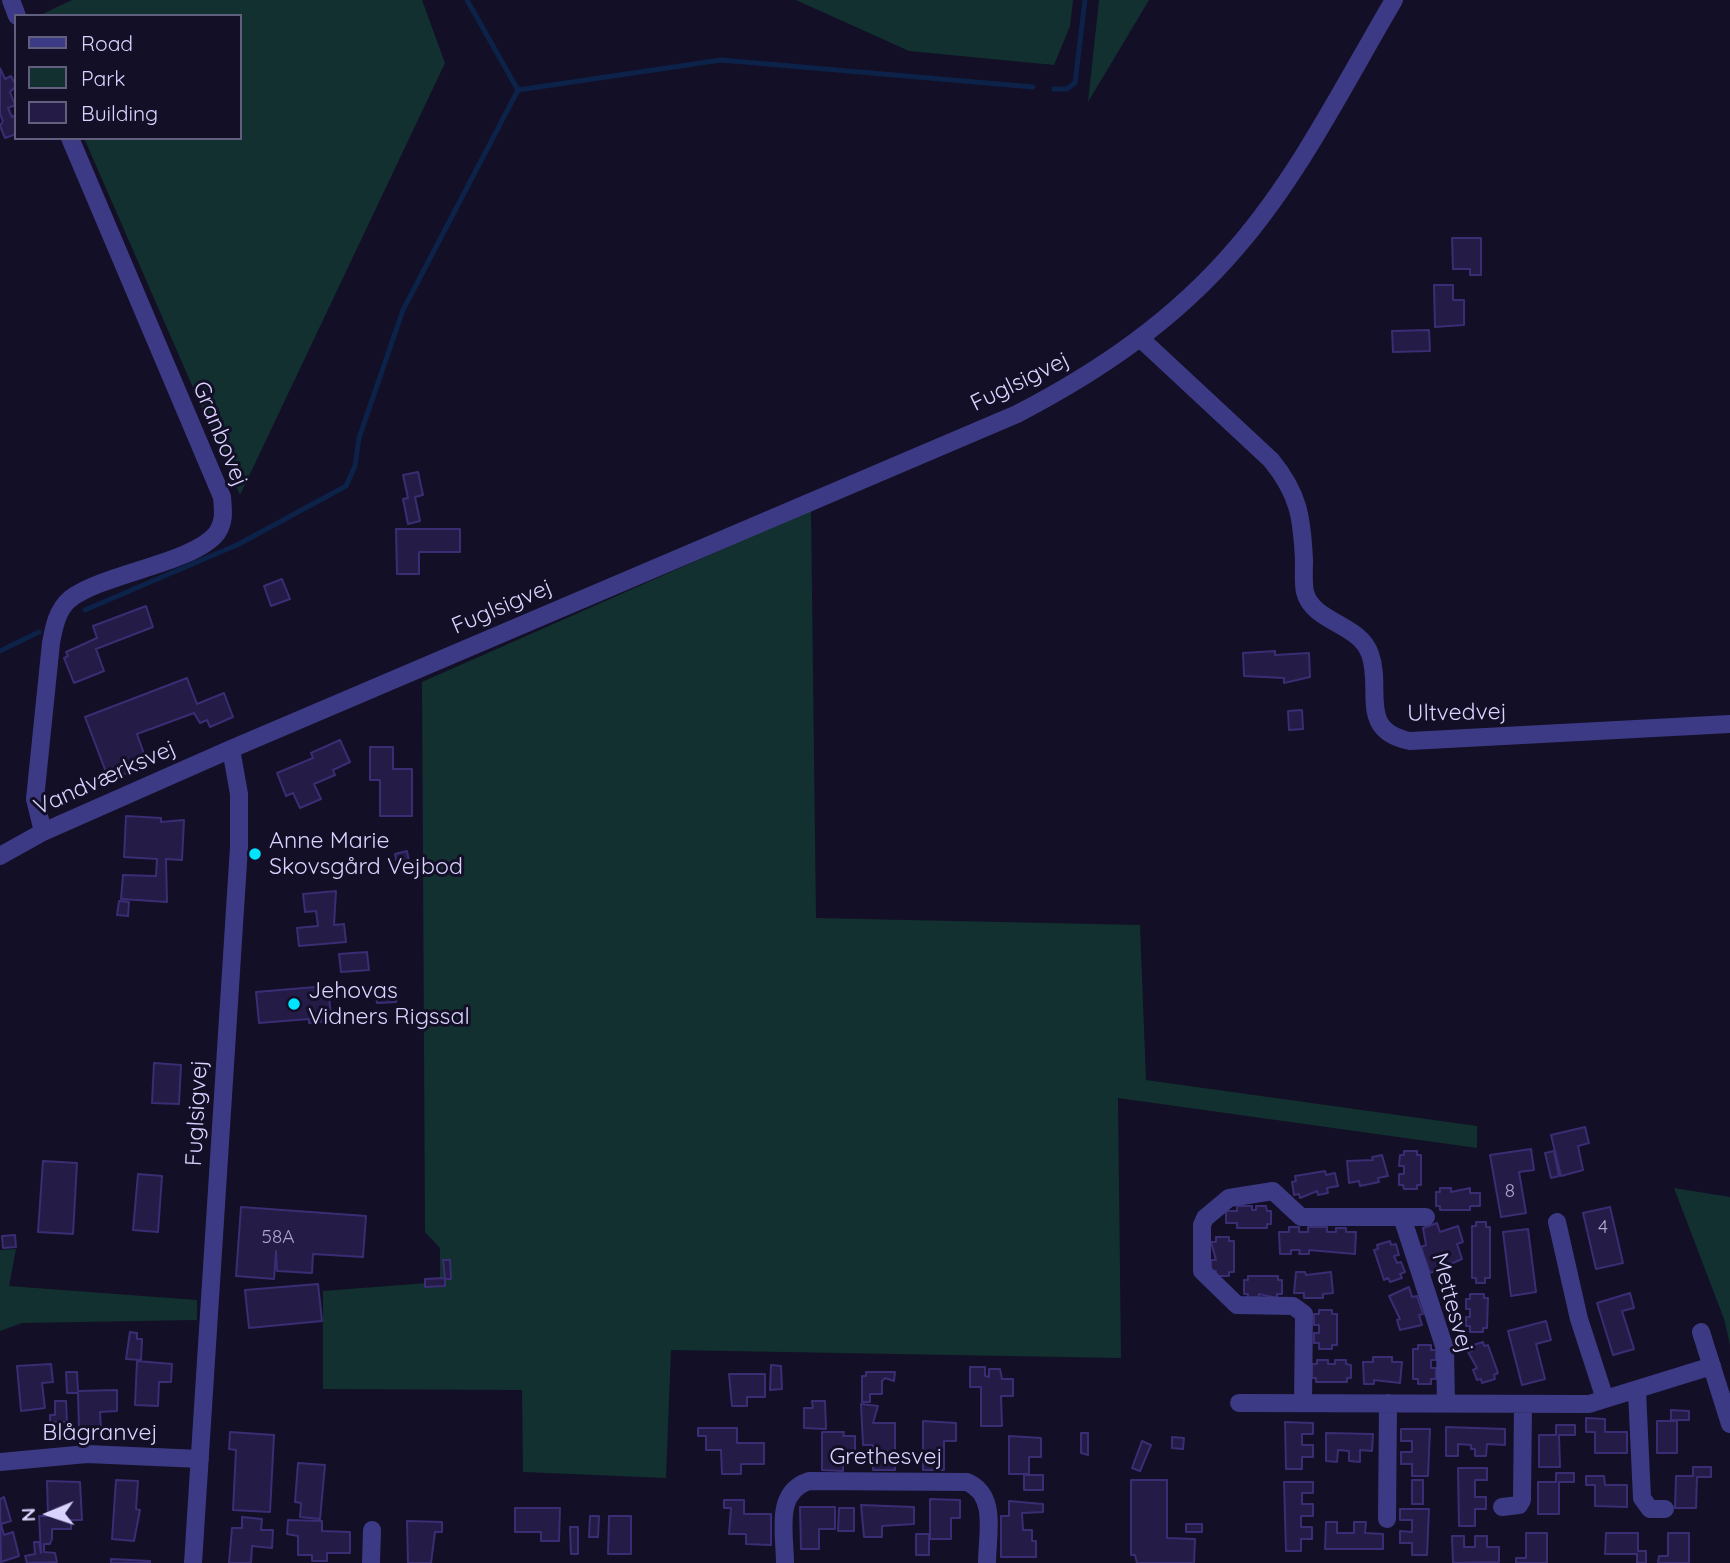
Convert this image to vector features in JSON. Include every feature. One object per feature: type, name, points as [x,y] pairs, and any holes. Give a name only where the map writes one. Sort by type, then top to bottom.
[{"type":"street","name":"Fuglsigvej","points":[[193,1563],[239,847],[239,793],[231,749],[1017,414],[1083,380],[1141,339],[1201,286],[1238,247],[1294,168],[1394,0]]},
{"type":"street","name":"Granbovej","points":[[43,832],[35,799],[51,643],[57,617],[69,600],[89,589],[202,546],[217,533],[224,518],[222,496],[70,140]]},
{"type":"street","name":"Ultvedvej","points":[[1141,339],[1271,460],[1290,483],[1302,530],[1305,593],[1317,611],[1359,636],[1370,652],[1374,706],[1379,723],[1391,737],[1410,741],[1730,724]]},
{"type":"street","name":"Vandværksvej","points":[[0,856],[43,832],[231,749]]},
{"type":"street","points":[[1303,1403],[1304,1314],[1293,1306],[1242,1306],[1233,1303],[1202,1271],[1203,1221],[1224,1201],[1273,1191],[1301,1217],[1426,1217]]},
{"type":"street","name":"Mettesvej","points":[[1402,1217],[1445,1349],[1446,1403]]},
{"type":"street","points":[[1557,1222],[1579,1319],[1605,1399]]},
{"type":"street","points":[[1702,1332],[1730,1424]]},
{"type":"street","points":[[1239,1403],[1578,1404],[1637,1391],[1712,1366]]},
{"type":"street","points":[[1637,1391],[1642,1498],[1650,1509],[1665,1509]]},
{"type":"street","points":[[1387,1519],[1388,1403]]},
{"type":"street","points":[[1502,1507],[1517,1506],[1522,1500],[1522,1404]]},
{"type":"street","name":"Blågranvej","points":[[0,1462],[87,1454],[200,1459]]},
{"type":"street","name":"Grethesvej","points":[[785,1563],[785,1503],[789,1493],[798,1485],[809,1481],[967,1482],[979,1487],[988,1499],[987,1563]]},
{"type":"street","points":[[371,1563],[372,1530]]},
{"type":"green space","points":[[72,0],[422,0],[445,63],[240,495],[85,140],[242,140],[242,14],[42,14]]},
{"type":"green space","points":[[796,0],[1073,0],[1070,26],[1054,65],[909,51]]},
{"type":"green space","points":[[1099,0],[1149,0],[1088,102]]},
{"type":"green space","points":[[811,510],[816,918],[1140,925],[1146,1080],[1477,1126],[1477,1148],[1118,1098],[1121,1358],[671,1350],[666,1478],[523,1472],[522,1390],[323,1389],[323,1291],[440,1282],[440,1248],[425,1232],[422,682]]},
{"type":"green space","points":[[1674,1188],[1730,1197],[1730,1345],[1724,1319]]},
{"type":"green space","points":[[16,1249],[9,1286],[197,1300],[197,1320],[22,1323],[0,1331],[0,1250]]},
{"type":"building","points":[[0,68],[5,79],[11,76],[14,82],[14,88],[10,92],[14,105],[8,108],[12,117],[14,116],[14,135],[5,138],[0,126],[3,121],[0,114]]},
{"type":"building","points":[[1452,238],[1481,238],[1481,275],[1470,275],[1470,269],[1453,269]]},
{"type":"building","points":[[1434,285],[1453,285],[1453,300],[1464,300],[1464,325],[1435,327]]},
{"type":"building","points":[[1429,330],[1430,351],[1393,352],[1392,331]]},
{"type":"building","points":[[418,472],[423,495],[415,497],[420,521],[408,524],[403,499],[408,498],[403,475]]},
{"type":"building","points":[[396,529],[460,529],[460,552],[419,552],[419,574],[397,574]]},
{"type":"building","points":[[282,579],[290,599],[271,606],[264,586]]},
{"type":"building","points":[[146,606],[153,627],[96,649],[104,671],[74,683],[64,658],[68,656],[66,652],[97,638],[93,626]]},
{"type":"building","points":[[1275,651],[1275,655],[1309,653],[1310,677],[1284,683],[1284,678],[1244,676],[1243,653]]},
{"type":"building","points":[[187,678],[197,704],[224,693],[233,717],[210,727],[207,720],[200,723],[194,713],[137,734],[148,765],[109,780],[85,717]]},
{"type":"building","points":[[1302,710],[1303,729],[1289,730],[1288,711]]},
{"type":"building","points":[[340,740],[350,762],[333,770],[335,775],[314,784],[321,799],[300,808],[293,793],[286,796],[277,773],[313,758],[311,753]]},
{"type":"building","points":[[370,747],[393,747],[393,769],[412,769],[412,816],[380,816],[380,780],[370,780]]},
{"type":"building","points":[[126,816],[161,818],[161,822],[184,820],[182,860],[166,859],[167,902],[121,899],[123,875],[156,876],[157,859],[124,857]]},
{"type":"building","points":[[407,851],[409,862],[397,864],[395,854]]},
{"type":"building","points":[[336,891],[334,925],[344,924],[346,942],[299,946],[297,928],[318,926],[316,911],[305,912],[303,894]]},
{"type":"building","points":[[119,901],[129,902],[128,916],[117,915]]},
{"type":"building","points":[[367,952],[369,970],[341,972],[339,954]]},
{"type":"building","name":"Jehovas Vidners Rigssal","points":[[328,986],[331,1017],[321,1018],[321,1022],[309,1023],[309,1019],[259,1023],[256,992]]},
{"type":"building","points":[[396,993],[396,1002],[377,1003],[376,995]]},
{"type":"building","points":[[154,1063],[181,1065],[179,1104],[152,1103]]},
{"type":"building","points":[[1585,1127],[1589,1143],[1578,1146],[1583,1170],[1561,1176],[1551,1135]]},
{"type":"building","points":[[1531,1149],[1534,1170],[1519,1172],[1526,1213],[1501,1217],[1490,1155]]},
{"type":"building","points":[[1404,1151],[1417,1151],[1417,1155],[1421,1155],[1421,1185],[1417,1185],[1417,1189],[1404,1189],[1403,1185],[1399,1185],[1399,1174],[1404,1174],[1404,1166],[1399,1166],[1400,1155],[1404,1155]]},
{"type":"building","points":[[1554,1151],[1559,1176],[1551,1178],[1545,1153]]},
{"type":"building","points":[[1382,1155],[1388,1176],[1378,1178],[1379,1182],[1360,1186],[1359,1181],[1349,1183],[1347,1161],[1373,1160],[1372,1157]]},
{"type":"building","points":[[43,1161],[77,1163],[73,1234],[38,1232]]},
{"type":"building","points":[[1325,1171],[1326,1175],[1335,1173],[1338,1186],[1327,1188],[1328,1193],[1318,1195],[1317,1191],[1300,1198],[1299,1194],[1294,1195],[1292,1182],[1296,1181],[1295,1176]]},
{"type":"building","points":[[138,1174],[162,1176],[158,1232],[133,1230]]},
{"type":"building","points":[[1440,1188],[1451,1188],[1451,1192],[1470,1188],[1470,1193],[1480,1193],[1480,1206],[1470,1206],[1470,1210],[1440,1210],[1440,1206],[1436,1206],[1436,1192],[1440,1192]]},
{"type":"building","points":[[1237,1206],[1252,1206],[1252,1210],[1256,1210],[1256,1206],[1266,1206],[1267,1211],[1271,1211],[1271,1224],[1267,1224],[1267,1228],[1237,1228],[1237,1223],[1226,1223],[1226,1211],[1237,1211]]},
{"type":"building","points":[[241,1207],[366,1216],[363,1257],[313,1254],[312,1273],[277,1271],[276,1251],[274,1279],[236,1276]]},
{"type":"building","points":[[1610,1207],[1623,1263],[1596,1269],[1583,1213]]},
{"type":"building","points":[[1476,1222],[1486,1222],[1486,1227],[1490,1227],[1490,1278],[1485,1278],[1485,1283],[1476,1283],[1476,1278],[1472,1278],[1472,1226],[1476,1226]]},
{"type":"building","points":[[1437,1223],[1440,1232],[1458,1226],[1463,1242],[1457,1244],[1462,1259],[1430,1273],[1421,1247],[1426,1245],[1423,1228]]},
{"type":"building","points":[[1289,1227],[1299,1227],[1299,1232],[1308,1232],[1308,1227],[1327,1227],[1327,1232],[1346,1228],[1346,1232],[1356,1232],[1355,1254],[1309,1250],[1309,1254],[1299,1254],[1300,1250],[1291,1250],[1291,1254],[1280,1254],[1279,1232],[1289,1232]]},
{"type":"building","points":[[1528,1229],[1536,1292],[1511,1296],[1503,1232]]},
{"type":"building","points":[[15,1235],[16,1247],[3,1248],[2,1236]]},
{"type":"building","points":[[1216,1237],[1229,1237],[1229,1241],[1234,1241],[1234,1272],[1229,1272],[1229,1276],[1216,1276],[1216,1271],[1211,1271],[1211,1260],[1216,1260],[1211,1242],[1216,1242]]},
{"type":"building","points":[[1390,1241],[1391,1245],[1396,1244],[1399,1255],[1394,1256],[1397,1263],[1401,1262],[1405,1272],[1400,1274],[1402,1278],[1390,1282],[1388,1278],[1384,1280],[1374,1250],[1378,1249],[1377,1245]]},
{"type":"building","points":[[443,1260],[450,1260],[451,1279],[445,1279],[445,1286],[425,1287],[425,1279],[445,1278]]},
{"type":"building","points":[[1296,1272],[1305,1272],[1306,1275],[1331,1272],[1333,1293],[1323,1294],[1323,1298],[1304,1298],[1304,1293],[1294,1293]]},
{"type":"building","points":[[1248,1276],[1278,1276],[1278,1280],[1282,1280],[1282,1294],[1277,1294],[1277,1298],[1259,1294],[1259,1298],[1248,1298],[1248,1294],[1244,1294],[1244,1280],[1248,1280]]},
{"type":"building","points":[[318,1284],[322,1321],[249,1328],[245,1290]]},
{"type":"building","points":[[1409,1287],[1412,1297],[1417,1296],[1423,1314],[1419,1315],[1422,1325],[1400,1330],[1397,1320],[1400,1319],[1389,1296]]},
{"type":"building","points":[[1630,1293],[1634,1308],[1622,1311],[1634,1349],[1613,1355],[1597,1303]]},
{"type":"building","points":[[1470,1294],[1484,1294],[1484,1298],[1488,1298],[1487,1328],[1483,1328],[1483,1332],[1470,1332],[1470,1326],[1466,1326],[1470,1309],[1466,1309],[1466,1299],[1470,1299]]},
{"type":"building","points":[[1319,1310],[1332,1310],[1332,1314],[1337,1314],[1337,1345],[1332,1345],[1332,1349],[1319,1349],[1319,1343],[1314,1343],[1314,1333],[1319,1333],[1319,1325],[1314,1325],[1314,1314],[1319,1314]]},
{"type":"building","points":[[1546,1321],[1551,1340],[1536,1344],[1545,1379],[1522,1385],[1508,1331]]},
{"type":"building","points":[[130,1332],[137,1333],[137,1339],[142,1339],[141,1360],[126,1359]]},
{"type":"building","points":[[1483,1342],[1484,1346],[1488,1345],[1498,1373],[1494,1375],[1495,1379],[1482,1383],[1481,1379],[1477,1380],[1473,1370],[1477,1368],[1468,1352],[1472,1351],[1470,1346]]},
{"type":"building","points":[[1418,1345],[1431,1345],[1431,1350],[1436,1350],[1436,1360],[1431,1360],[1431,1368],[1436,1368],[1436,1379],[1431,1379],[1431,1384],[1418,1384],[1418,1379],[1413,1379],[1413,1349],[1418,1349]]},
{"type":"building","points":[[1373,1357],[1392,1357],[1392,1362],[1402,1362],[1400,1383],[1374,1380],[1374,1384],[1364,1384],[1363,1362],[1373,1362]]},
{"type":"building","points":[[1317,1360],[1328,1360],[1328,1364],[1335,1364],[1335,1360],[1346,1360],[1346,1364],[1351,1365],[1351,1378],[1347,1378],[1347,1382],[1316,1382],[1316,1378],[1312,1378],[1312,1364],[1317,1364]]},
{"type":"building","points":[[137,1361],[172,1364],[171,1382],[159,1382],[158,1406],[135,1405]]},
{"type":"building","points":[[51,1364],[53,1382],[42,1383],[45,1408],[21,1411],[17,1366]]},
{"type":"building","points":[[771,1365],[781,1366],[782,1389],[770,1390]]},
{"type":"building","points":[[970,1367],[985,1367],[985,1376],[989,1377],[989,1369],[1000,1369],[1002,1379],[1013,1379],[1013,1396],[1001,1396],[1002,1426],[981,1426],[981,1387],[970,1387]]},
{"type":"building","points":[[66,1372],[77,1372],[78,1391],[117,1390],[117,1411],[100,1412],[101,1429],[79,1430],[78,1393],[67,1393]]},
{"type":"building","points":[[866,1372],[895,1372],[894,1381],[885,1378],[882,1381],[882,1394],[870,1394],[870,1402],[862,1402],[862,1376],[866,1376]]},
{"type":"building","points":[[729,1374],[765,1374],[765,1397],[747,1397],[747,1406],[732,1406]]},
{"type":"building","points":[[55,1401],[66,1401],[67,1422],[50,1422],[50,1415],[55,1415]]},
{"type":"building","points":[[812,1401],[825,1401],[826,1429],[804,1428],[804,1408],[813,1408]]},
{"type":"building","points":[[861,1404],[878,1406],[873,1423],[895,1423],[895,1470],[873,1470],[873,1445],[863,1445]]},
{"type":"building","points":[[1671,1410],[1689,1411],[1689,1420],[1671,1420]]},
{"type":"building","points":[[1586,1418],[1605,1419],[1605,1432],[1627,1432],[1627,1453],[1595,1453],[1595,1432],[1586,1432]]},
{"type":"building","points":[[923,1421],[956,1423],[956,1441],[944,1441],[944,1470],[923,1470]]},
{"type":"building","points":[[1657,1421],[1677,1421],[1677,1453],[1657,1453]]},
{"type":"building","points":[[1285,1422],[1313,1423],[1313,1434],[1302,1434],[1302,1445],[1313,1445],[1313,1457],[1302,1457],[1302,1469],[1286,1469]]},
{"type":"building","points":[[1556,1425],[1575,1425],[1575,1435],[1559,1435],[1560,1467],[1539,1467],[1539,1435],[1556,1435]]},
{"type":"building","points":[[1446,1427],[1505,1429],[1505,1445],[1487,1444],[1486,1456],[1475,1456],[1475,1449],[1471,1449],[1471,1445],[1458,1444],[1458,1456],[1446,1456]]},
{"type":"building","points":[[698,1428],[737,1428],[737,1443],[764,1443],[764,1464],[741,1464],[741,1474],[722,1474],[721,1450],[706,1450],[706,1436],[698,1436]]},
{"type":"building","points":[[1401,1429],[1430,1429],[1428,1476],[1412,1476],[1412,1464],[1401,1464],[1401,1452],[1412,1452],[1412,1441],[1401,1441]]},
{"type":"building","points":[[230,1432],[274,1435],[270,1512],[233,1510],[236,1450],[229,1449]]},
{"type":"building","points":[[822,1432],[844,1432],[843,1436],[855,1436],[855,1456],[843,1456],[843,1471],[822,1470]]},
{"type":"building","points":[[1081,1433],[1088,1433],[1088,1455],[1081,1453]]},
{"type":"building","points":[[1326,1433],[1373,1434],[1372,1451],[1360,1450],[1360,1462],[1349,1461],[1349,1451],[1338,1450],[1337,1462],[1326,1461]]},
{"type":"building","points":[[1009,1436],[1041,1438],[1041,1457],[1029,1457],[1029,1474],[1009,1474]]},
{"type":"building","points":[[1172,1437],[1184,1438],[1183,1449],[1172,1448]]},
{"type":"building","points":[[1142,1441],[1151,1445],[1140,1471],[1132,1468]]},
{"type":"building","points":[[298,1463],[325,1465],[320,1519],[300,1517],[301,1503],[295,1502]]},
{"type":"building","points":[[1693,1467],[1711,1467],[1711,1477],[1697,1477],[1696,1508],[1675,1508],[1676,1476],[1693,1476]]},
{"type":"building","points":[[1458,1468],[1487,1468],[1487,1480],[1475,1480],[1475,1497],[1486,1497],[1486,1509],[1475,1509],[1475,1526],[1459,1526]]},
{"type":"building","points":[[1556,1473],[1574,1473],[1574,1482],[1559,1482],[1559,1514],[1538,1514],[1538,1482],[1556,1482]]},
{"type":"building","points":[[1024,1475],[1043,1475],[1043,1490],[1024,1490]]},
{"type":"building","points":[[1586,1476],[1604,1476],[1605,1485],[1627,1485],[1627,1507],[1595,1506],[1595,1485],[1586,1485]]},
{"type":"building","points":[[116,1480],[138,1481],[136,1509],[140,1510],[134,1541],[112,1539]]},
{"type":"building","points":[[1131,1480],[1167,1480],[1167,1538],[1195,1539],[1194,1563],[1137,1563],[1135,1555],[1131,1555]]},
{"type":"building","points":[[1412,1480],[1423,1480],[1423,1504],[1412,1504]]},
{"type":"building","points":[[47,1481],[80,1482],[82,1520],[71,1520],[71,1529],[52,1529],[52,1539],[50,1544],[44,1544],[44,1552],[55,1553],[57,1562],[27,1563],[25,1556],[35,1554],[34,1542],[39,1542],[41,1553],[39,1516],[48,1516]]},
{"type":"building","points":[[1284,1482],[1313,1482],[1313,1493],[1302,1493],[1302,1504],[1313,1504],[1313,1516],[1301,1516],[1301,1527],[1312,1527],[1312,1539],[1301,1539],[1301,1551],[1286,1551]]},
{"type":"building","points":[[4,1497],[11,1521],[1,1524],[4,1535],[13,1532],[19,1556],[1,1562],[0,1499]]},
{"type":"building","points":[[930,1499],[960,1500],[960,1518],[951,1518],[951,1539],[930,1539]]},
{"type":"building","points":[[724,1500],[744,1500],[744,1514],[771,1514],[771,1545],[746,1544],[746,1534],[729,1534],[731,1508],[724,1508]]},
{"type":"building","points":[[1009,1501],[1043,1504],[1043,1512],[1022,1513],[1023,1530],[1032,1530],[1032,1541],[1036,1541],[1036,1557],[1001,1557],[1001,1516],[1009,1516]]},
{"type":"building","points":[[861,1505],[914,1507],[914,1524],[882,1526],[882,1537],[864,1537]]},
{"type":"building","points":[[800,1507],[835,1507],[835,1529],[819,1529],[819,1549],[801,1549]]},
{"type":"building","points":[[515,1508],[560,1508],[559,1541],[541,1541],[541,1532],[515,1532]]},
{"type":"building","points":[[839,1508],[854,1508],[854,1531],[838,1531]]},
{"type":"building","points":[[1400,1509],[1429,1509],[1427,1555],[1412,1555],[1412,1543],[1400,1543],[1400,1531],[1412,1532],[1412,1520],[1400,1520]]},
{"type":"building","points":[[590,1516],[599,1516],[598,1537],[589,1537]]},
{"type":"building","points":[[609,1516],[631,1516],[631,1554],[608,1554]]},
{"type":"building","points":[[242,1517],[262,1519],[261,1530],[273,1530],[272,1548],[252,1546],[251,1563],[229,1563],[232,1528],[242,1528]]},
{"type":"building","points":[[288,1520],[322,1521],[322,1531],[350,1532],[350,1553],[327,1553],[327,1561],[312,1561],[312,1555],[298,1555],[298,1536],[287,1534]]},
{"type":"building","points":[[407,1521],[442,1522],[442,1532],[435,1532],[431,1563],[408,1563]]},
{"type":"building","points":[[1326,1522],[1337,1522],[1337,1533],[1354,1533],[1354,1522],[1366,1522],[1365,1533],[1383,1534],[1383,1549],[1325,1549]]},
{"type":"building","points":[[1186,1524],[1202,1524],[1202,1532],[1186,1532]]},
{"type":"building","points":[[570,1527],[578,1527],[578,1554],[571,1554]]},
{"type":"building","points":[[1526,1533],[1547,1533],[1547,1563],[1516,1563],[1516,1558],[1526,1558]]},
{"type":"building","points":[[1606,1533],[1638,1533],[1638,1551],[1646,1551],[1646,1563],[1637,1563],[1637,1554],[1605,1554]]},
{"type":"building","points":[[1668,1533],[1689,1533],[1689,1563],[1658,1563],[1659,1556],[1668,1556]]},
{"type":"building","points":[[916,1534],[929,1534],[929,1555],[916,1555]]},
{"type":"building","points":[[1452,1536],[1464,1536],[1464,1547],[1475,1547],[1475,1536],[1487,1536],[1487,1547],[1499,1547],[1499,1562],[1453,1563]]},
{"type":"building","points":[[111,1559],[150,1561],[150,1563],[111,1563]]},
{"type":"waterway","points":[[467,0],[518,90]]},
{"type":"waterway","points":[[1054,89],[1067,89],[1075,83],[1085,0]]},
{"type":"waterway","points":[[85,610],[239,544],[346,486],[355,466],[359,438],[403,310],[518,90],[721,60],[1033,87]]},
{"type":"waterway","points":[[0,651],[39,632]]},
{"type":"place","name":"Anne Marie Skovsgård Vejbod","points":[[255,854]]},
{"type":"place","name":"Jehovas Vidners Rigssal","points":[[294,1004]]}]
